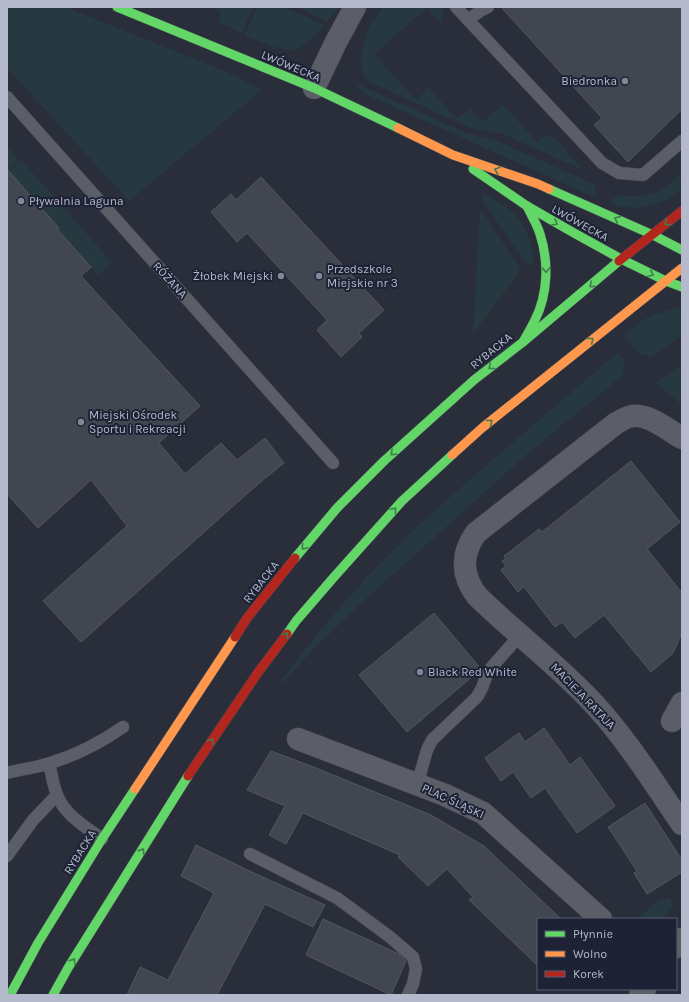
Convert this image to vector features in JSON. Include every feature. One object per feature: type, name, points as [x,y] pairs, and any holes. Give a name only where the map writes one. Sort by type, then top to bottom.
[{"type":"main road","name":"LWÓWECKA","points":[[117,7],[314,88],[452,155],[538,184],[653,235],[682,250]]},
{"type":"main road","name":"LWÓWECKA","points":[[452,155],[527,206],[621,259],[666,281],[682,287]]},
{"type":"main road","points":[[523,342],[535,319],[544,292],[546,272],[544,251],[540,234],[527,206]]},
{"type":"main road","name":"RYBACKA","points":[[10,995],[38,943],[102,840],[247,618],[332,514],[384,461],[474,380],[523,342],[621,259],[682,211]]},
{"type":"main road","points":[[53,995],[68,968],[194,767],[259,671],[296,621],[402,501],[482,428],[682,268]]},
{"type":"street","points":[[314,88],[336,42],[356,7]]},
{"type":"street","name":"MACIEJA RATAJA","points":[[682,438],[654,421],[644,417],[632,416],[625,418],[615,424],[476,533],[470,542],[465,559],[468,582],[478,596],[489,608],[580,689],[610,721],[631,748],[682,824]]},
{"type":"street","name":"PLAC ŚLĄSKI","points":[[298,739],[445,795],[483,813],[600,918]]},
{"type":"lane","points":[[456,7],[602,163],[620,173],[643,175],[682,141]]},
{"type":"lane","points":[[468,20],[488,7]]},
{"type":"lane","name":"RÓŻANA","points":[[7,97],[333,463]]},
{"type":"lane","points":[[417,785],[432,740],[477,697],[491,668],[520,635]]},
{"type":"lane","points":[[7,773],[49,764],[71,756],[90,748],[123,727]]},
{"type":"lane","points":[[49,764],[57,795],[66,810],[102,840]]},
{"type":"lane","points":[[7,856],[33,820],[57,795]]},
{"type":"lane","points":[[250,854],[337,898],[390,937],[407,952],[413,958],[416,969],[413,984],[408,995]]},
{"type":"shaded area","points":[[7,7],[65,7],[227,72],[262,90],[129,201],[7,68]]},
{"type":"shaded area","points":[[209,7],[253,7],[242,33],[218,22],[221,12]]},
{"type":"shaded area","points":[[257,7],[285,7],[324,25],[299,49],[285,50],[245,35]]},
{"type":"shaded area","points":[[296,7],[340,7],[327,21]]},
{"type":"shaded area","points":[[384,7],[441,7],[442,9],[440,23],[427,8],[374,54],[416,100],[429,88],[457,119],[470,109],[483,122],[503,104],[537,142],[545,136],[552,137],[566,150],[583,170],[503,134],[471,128],[370,82],[365,77],[363,72],[361,58],[362,51],[370,25]]},
{"type":"shaded area","points":[[355,83],[466,133],[497,141],[594,184],[597,193],[596,198],[367,95],[361,91]]},
{"type":"shaded area","points":[[7,146],[19,160],[7,171]]},
{"type":"shaded area","points":[[21,160],[112,262],[98,275],[57,229],[59,227],[9,171]]},
{"type":"shaded area","points":[[680,175],[682,175],[682,188],[669,198],[655,204],[631,208],[609,203],[615,198],[621,196],[642,196],[658,192],[668,186]]},
{"type":"shaded area","points":[[482,193],[513,212],[520,220],[529,238],[534,264],[525,263],[482,200]]},
{"type":"shaded area","points":[[480,208],[521,269],[473,334]]},
{"type":"shaded area","points":[[682,308],[682,335],[651,357],[640,354],[624,337],[636,325],[645,319],[659,313]]},
{"type":"shaded area","points":[[618,352],[625,362],[621,377],[527,454],[358,606],[309,654],[281,685],[282,679],[323,627],[364,580],[412,531]]},
{"type":"shaded area","points":[[682,364],[682,405],[656,383]]},
{"type":"shaded area","points":[[668,897],[675,904],[663,918],[637,918],[657,902]]},
{"type":"building","name":"Biedronka","points":[[501,7],[682,7],[682,109],[628,162],[594,125],[602,118]]},
{"type":"building","points":[[7,169],[91,267],[81,276],[200,406],[159,443],[185,474],[221,443],[237,460],[265,438],[284,463],[258,484],[81,642],[43,601],[127,526],[91,480],[38,528],[7,494]]},
{"type":"building","name":"Przedszkole Miejskie nr 3","points":[[261,177],[384,310],[359,333],[362,337],[341,357],[317,330],[327,320],[247,233],[237,242],[211,212],[231,194],[236,200]]},
{"type":"building","points":[[631,461],[680,522],[647,549],[682,593],[682,633],[673,653],[651,672],[604,615],[575,638],[562,622],[555,627],[524,587],[518,592],[501,570],[506,566],[502,561],[506,558],[504,556],[539,529],[542,532]]},
{"type":"building","name":"Black Red White","points":[[434,613],[481,669],[407,732],[359,675]]},
{"type":"building","points":[[544,728],[570,765],[580,757],[615,806],[577,833],[545,788],[531,798],[513,772],[501,781],[485,758],[519,733],[525,742]]},
{"type":"building","points":[[271,751],[431,815],[484,846],[560,918],[537,918],[537,965],[469,900],[473,897],[447,869],[428,886],[398,857],[400,855],[303,813],[286,844],[269,835],[285,806],[247,790]]},
{"type":"building","points":[[645,803],[682,860],[682,872],[647,894],[634,873],[637,871],[608,827]]},
{"type":"building","points":[[196,845],[325,905],[313,927],[265,904],[217,995],[127,995],[140,967],[168,980],[214,893],[181,876]]},
{"type":"building","points":[[323,919],[399,954],[406,961],[391,995],[306,955]]},
{"type":"traffic: fast","points":[[117,7],[314,88],[398,128]]},
{"type":"traffic: fast","points":[[473,169],[527,206],[574,233],[621,259],[666,281],[682,287]]},
{"type":"traffic: fast","points":[[549,189],[653,235],[682,250]]},
{"type":"traffic: fast","points":[[523,342],[534,323],[543,300],[546,278],[543,245],[540,234],[527,206]]},
{"type":"traffic: fast","points":[[295,558],[337,508],[384,461],[474,380],[523,342],[619,261]]},
{"type":"traffic: fast","points":[[287,634],[296,621],[334,577],[402,501],[452,455]]},
{"type":"traffic: fast","points":[[53,995],[68,968],[188,776]]},
{"type":"traffic: fast","points":[[10,995],[38,943],[102,839],[135,789]]},
{"type":"traffic: slow","points":[[398,128],[453,155],[549,189]]},
{"type":"traffic: slow","points":[[452,455],[482,428],[682,268]]},
{"type":"traffic: slow","points":[[135,789],[235,637]]},
{"type":"traffic: jam","points":[[619,261],[682,211]]},
{"type":"traffic: jam","points":[[235,637],[247,618],[295,558]]},
{"type":"traffic: jam","points":[[188,776],[259,671],[287,634]]},
{"type":"place","name":"Biedronka","points":[[625,81]]},
{"type":"place","name":"Pływalnia Laguna","points":[[21,201]]},
{"type":"place","name":"Żłobek Miejski","points":[[281,276]]},
{"type":"place","name":"Przedszkole Miejskie nr 3","points":[[319,276]]},
{"type":"place","name":"Miejski Ośrodek Sportu i Rekreacji","points":[[81,422]]},
{"type":"place","name":"Black Red White","points":[[420,672]]}]
